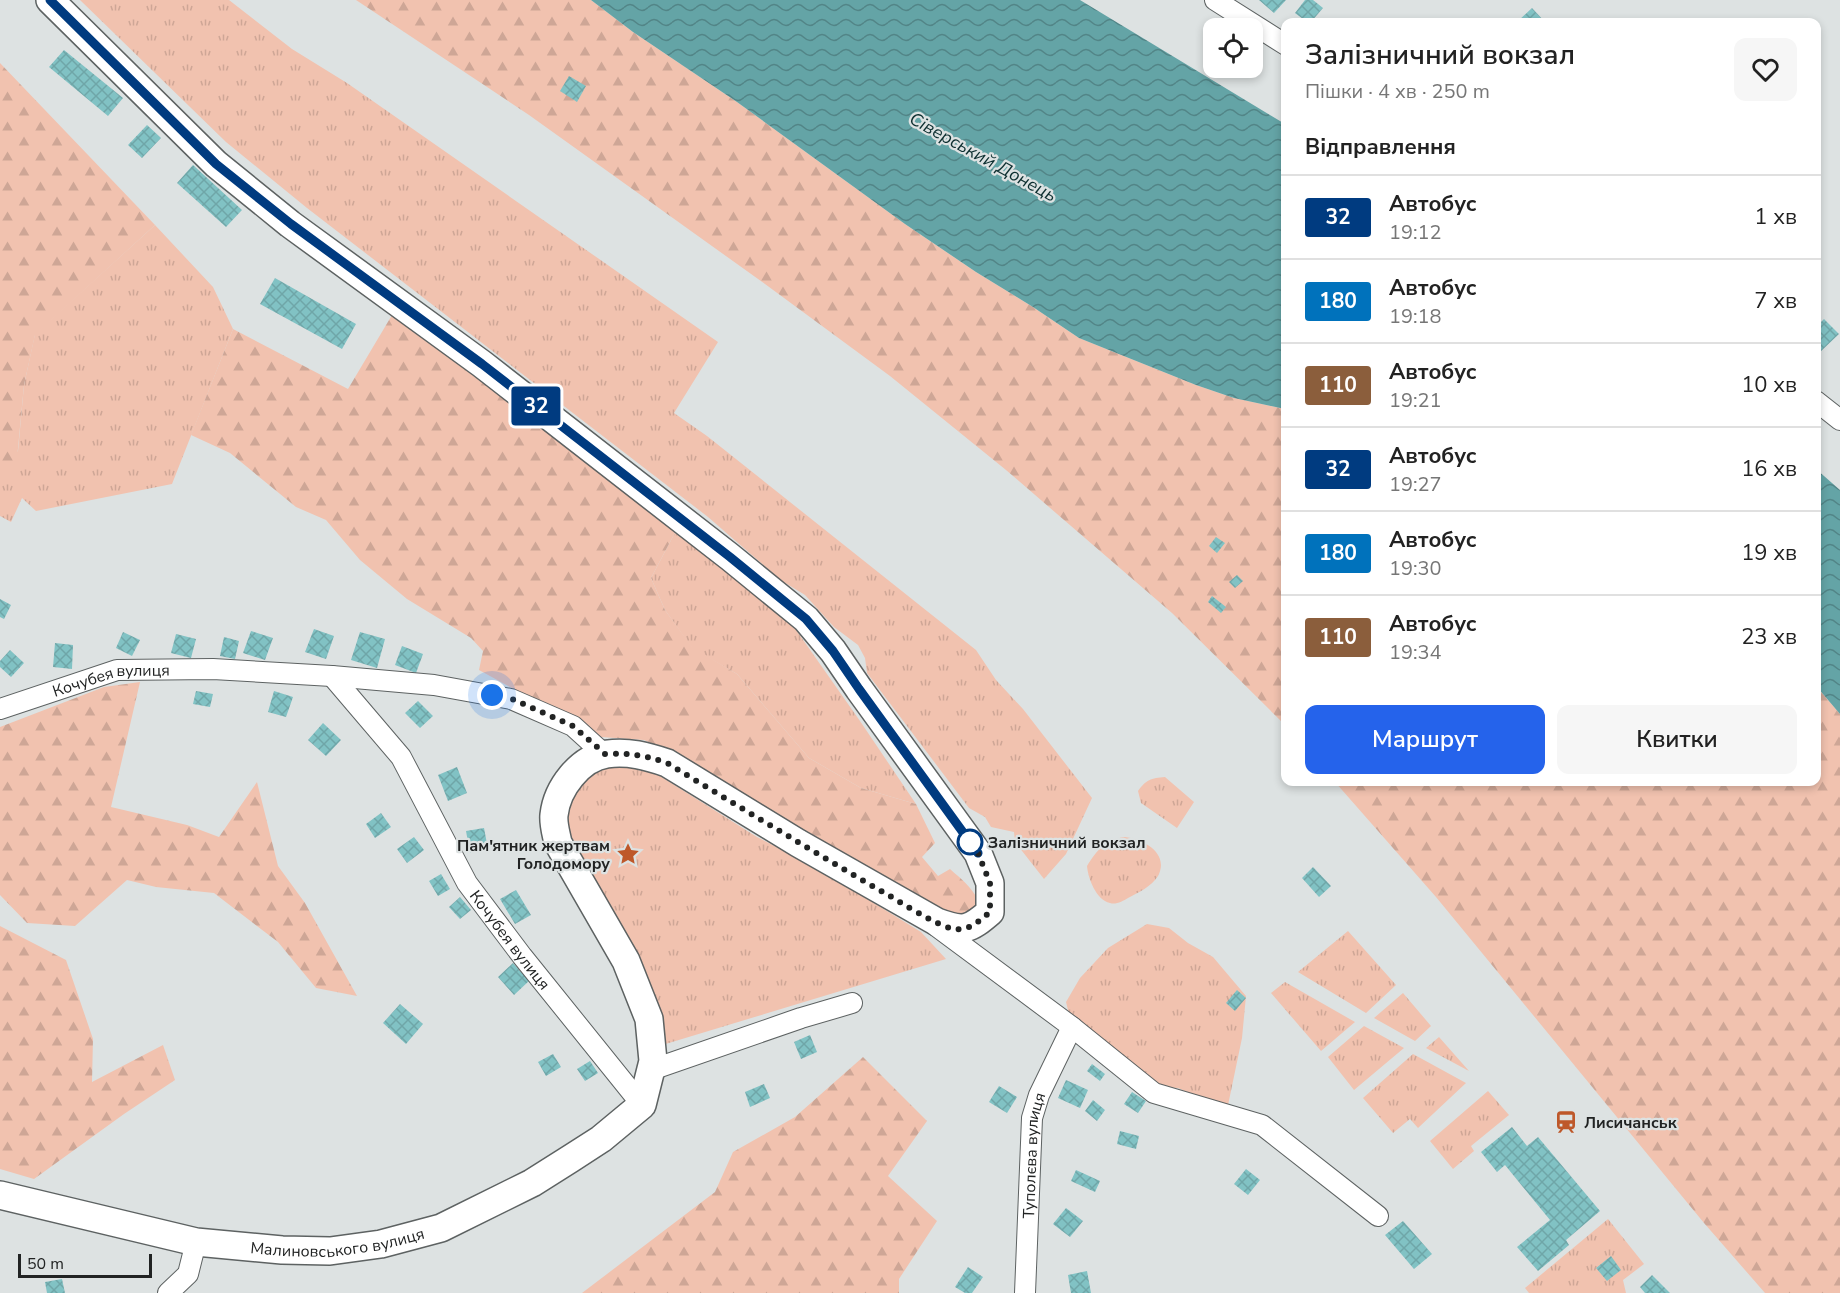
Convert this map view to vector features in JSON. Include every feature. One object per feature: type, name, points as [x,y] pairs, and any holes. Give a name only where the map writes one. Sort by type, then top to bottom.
[{"type":"main road","points":[[50,0],[216,164],[291,224],[482,364],[806,619],[833,651],[978,853],[990,883],[990,912],[973,926],[955,929],[915,910],[798,843],[667,763],[646,755],[624,753],[605,754],[590,760],[578,769],[566,784],[554,814],[554,829],[558,843],[626,962],[649,1019],[653,1061],[642,1105]]},
{"type":"main road","name":"Малиновського вулиця","points":[[0,1195],[196,1242],[282,1250],[330,1251],[381,1244],[441,1228],[532,1183],[601,1139],[642,1105]]},
{"type":"street","points":[[1215,0],[1281,42]]},
{"type":"street","points":[[1821,405],[1840,420]]},
{"type":"street","name":"Кочубея вулиця","points":[[0,709],[117,670],[213,669],[332,676],[434,685],[512,699],[573,726],[605,754]]},
{"type":"street","name":"Кочубея вулиця","points":[[332,676],[401,757],[468,883],[529,965],[642,1105]]},
{"type":"street","points":[[915,910],[1072,1027],[1154,1093],[1262,1125],[1378,1216]]},
{"type":"street","points":[[651,1070],[801,1018],[852,1003]]},
{"type":"street","name":"Туполєва вулиця","points":[[1025,1293],[1032,1118],[1039,1095],[1072,1027]]},
{"type":"street","points":[[168,1293],[188,1274],[196,1242]]},
{"type":"green space","points":[[80,0],[229,0],[292,49],[347,83],[718,342],[674,413],[707,436],[976,650],[996,680],[1023,709],[1092,798],[1066,854],[1044,879],[1015,842],[1014,832],[991,827],[985,817],[969,808],[867,673],[865,658],[858,645],[834,627],[805,595],[782,581],[708,517],[307,208],[226,142]]},
{"type":"green space","points":[[356,0],[591,0],[905,224],[1079,338],[1196,385],[1234,398],[1281,408],[1281,721],[1172,613],[1006,470],[890,376],[529,115]]},
{"type":"green space","points":[[0,63],[155,225],[35,335],[24,385],[17,459],[0,473]]},
{"type":"green space","points":[[155,225],[213,287],[233,329],[172,484],[36,511],[22,498],[11,522],[0,516],[0,469],[18,451],[24,385],[35,334]]},
{"type":"green space","points":[[395,310],[679,525],[651,578],[665,610],[692,647],[737,674],[809,758],[861,788],[916,804],[935,843],[922,857],[938,876],[950,869],[969,887],[978,900],[971,912],[966,916],[952,919],[665,750],[644,740],[601,737],[479,670],[483,651],[471,638],[407,599],[360,560],[326,520],[296,507],[230,453],[191,435],[233,329],[348,389]]},
{"type":"green space","points":[[679,525],[759,591],[794,627],[916,804],[861,788],[809,758],[737,674],[692,648],[665,610],[651,578]]},
{"type":"green space","points":[[140,682],[111,807],[187,825],[219,837],[257,782],[278,866],[305,903],[357,996],[316,988],[278,942],[214,893],[156,887],[127,880],[75,926],[27,923],[0,895],[0,727],[104,687]]},
{"type":"green space","points":[[1821,692],[1840,714],[1840,1293],[1765,1293],[1704,1223],[1436,897],[1339,786],[1821,786]]},
{"type":"green space","points":[[604,766],[628,767],[657,774],[757,837],[817,868],[921,932],[946,959],[659,1046],[576,863],[563,813],[577,787]]},
{"type":"green space","points":[[1165,777],[1194,802],[1177,828],[1141,803],[1138,791],[1149,780]]},
{"type":"green space","points":[[1125,837],[1147,844],[1153,849],[1158,854],[1161,868],[1158,876],[1149,886],[1122,901],[1112,903],[1105,901],[1097,893],[1091,882],[1087,866],[1103,846],[1112,840]]},
{"type":"green space","points":[[1147,924],[1169,928],[1188,943],[1213,957],[1246,996],[1242,1038],[1227,1110],[1178,1088],[1155,1087],[1069,1014],[1066,1002],[1080,978],[1108,948]]},
{"type":"green space","points":[[0,926],[66,960],[93,1039],[92,1082],[163,1045],[175,1080],[34,1179],[0,1169]]},
{"type":"green space","points":[[1348,931],[1396,985],[1366,1013],[1298,972]]},
{"type":"green space","points":[[1285,982],[1355,1022],[1321,1051],[1271,993]]},
{"type":"green space","points":[[1403,993],[1431,1026],[1415,1041],[1374,1018]]},
{"type":"green space","points":[[1364,1026],[1404,1048],[1354,1090],[1328,1057]]},
{"type":"green space","points":[[1439,1037],[1469,1071],[1426,1048]]},
{"type":"green space","points":[[1413,1054],[1466,1083],[1418,1128],[1410,1119],[1393,1133],[1363,1098]]},
{"type":"green space","points":[[863,1057],[927,1121],[888,1176],[937,1221],[899,1279],[899,1293],[582,1293],[715,1192],[733,1152],[795,1117]]},
{"type":"green space","points":[[1488,1091],[1509,1115],[1471,1146],[1474,1151],[1453,1169],[1430,1141]]},
{"type":"green space","points":[[1608,1219],[1644,1264],[1623,1280],[1626,1293],[1529,1293],[1525,1288]]},
{"type":"water","name":"Сіверський Донець","points":[[591,0],[1080,0],[1203,74],[1203,78],[1209,78],[1281,122],[1281,408],[1234,398],[1196,385],[1079,338],[905,224],[737,102],[633,32]]},
{"type":"water","points":[[1821,473],[1840,490],[1840,714],[1821,692]]},
{"type":"building","points":[[1259,0],[1286,0],[1274,13]]},
{"type":"building","points":[[1305,0],[1313,0],[1323,8],[1314,18],[1302,18],[1295,13]]},
{"type":"building","points":[[1532,8],[1541,18],[1521,18]]},
{"type":"building","points":[[64,50],[123,98],[108,116],[49,67]]},
{"type":"building","points":[[569,76],[586,86],[577,102],[560,91]]},
{"type":"building","points":[[147,125],[161,138],[142,158],[128,145]]},
{"type":"building","points":[[193,165],[242,210],[226,227],[177,183]]},
{"type":"building","points":[[275,278],[356,324],[342,349],[260,304]]},
{"type":"building","points":[[1824,319],[1839,334],[1821,351],[1821,322]]},
{"type":"building","points":[[1216,537],[1225,543],[1217,553],[1209,546]]},
{"type":"building","points":[[1237,575],[1243,581],[1235,588],[1229,582]]},
{"type":"building","points":[[1212,596],[1226,607],[1221,613],[1208,602]]},
{"type":"building","points":[[0,599],[11,605],[4,619],[0,617]]},
{"type":"building","points":[[314,629],[334,636],[326,659],[305,652]]},
{"type":"building","points":[[251,631],[273,638],[265,660],[243,653]]},
{"type":"building","points":[[123,632],[140,640],[132,656],[116,648]]},
{"type":"building","points":[[360,632],[385,639],[377,668],[351,660]]},
{"type":"building","points":[[176,634],[196,639],[191,658],[171,653]]},
{"type":"building","points":[[224,637],[239,641],[235,659],[220,656]]},
{"type":"building","points":[[55,643],[73,645],[72,669],[53,667]]},
{"type":"building","points":[[402,646],[423,654],[416,673],[395,665]]},
{"type":"building","points":[[10,650],[24,663],[11,677],[0,667],[0,661]]},
{"type":"building","points":[[196,691],[213,694],[210,707],[193,704]]},
{"type":"building","points":[[274,691],[293,697],[286,717],[268,712]]},
{"type":"building","points":[[418,701],[433,716],[420,728],[405,713]]},
{"type":"building","points":[[323,723],[341,740],[326,756],[308,740]]},
{"type":"building","points":[[457,767],[467,793],[448,801],[438,775]]},
{"type":"building","points":[[381,813],[391,827],[375,838],[366,824]]},
{"type":"building","points":[[484,828],[488,849],[470,853],[466,831]]},
{"type":"building","points":[[414,837],[424,850],[407,863],[397,849]]},
{"type":"building","points":[[1313,867],[1331,886],[1319,897],[1302,878]]},
{"type":"building","points":[[441,874],[450,889],[438,896],[429,881]]},
{"type":"building","points":[[516,890],[531,915],[515,924],[500,899]]},
{"type":"building","points":[[460,897],[471,910],[460,919],[449,907]]},
{"type":"building","points":[[513,963],[529,981],[514,995],[498,977]]},
{"type":"building","points":[[1237,990],[1246,998],[1235,1011],[1226,1003]]},
{"type":"building","points":[[400,1004],[423,1024],[406,1044],[383,1023]]},
{"type":"building","points":[[810,1035],[817,1052],[801,1059],[794,1042]]},
{"type":"building","points":[[553,1054],[561,1067],[546,1076],[538,1062]]},
{"type":"building","points":[[590,1061],[598,1073],[585,1081],[577,1069]]},
{"type":"building","points":[[1092,1064],[1105,1074],[1100,1081],[1087,1071]]},
{"type":"building","points":[[1066,1080],[1088,1090],[1080,1108],[1058,1098]]},
{"type":"building","points":[[764,1084],[770,1098],[750,1107],[745,1092]]},
{"type":"building","points":[[999,1086],[1017,1097],[1007,1113],[989,1102]]},
{"type":"building","points":[[1132,1092],[1146,1101],[1138,1113],[1124,1104]]},
{"type":"building","points":[[1093,1100],[1105,1110],[1097,1121],[1085,1111]]},
{"type":"building","points":[[1512,1127],[1527,1146],[1538,1137],[1600,1211],[1566,1240],[1569,1245],[1538,1271],[1517,1247],[1550,1220],[1505,1165],[1497,1172],[1481,1152]]},
{"type":"building","points":[[1120,1131],[1139,1136],[1136,1149],[1117,1144]]},
{"type":"building","points":[[1246,1169],[1260,1180],[1248,1195],[1234,1184]]},
{"type":"building","points":[[1076,1170],[1100,1181],[1095,1192],[1071,1181]]},
{"type":"building","points":[[1066,1208],[1083,1221],[1070,1237],[1053,1224]]},
{"type":"building","points":[[1403,1221],[1432,1254],[1414,1269],[1385,1235]]},
{"type":"building","points":[[1611,1256],[1621,1270],[1607,1281],[1596,1268]]},
{"type":"building","points":[[968,1267],[983,1277],[972,1293],[965,1293],[955,1287]]},
{"type":"building","points":[[1087,1271],[1091,1293],[1071,1293],[1068,1275]]},
{"type":"building","points":[[1652,1275],[1670,1293],[1645,1293],[1640,1287]]},
{"type":"building","points":[[62,1279],[65,1293],[47,1293],[45,1282]]},
{"type":"bus line","name":"32","points":[[50,0],[216,164],[291,224],[482,364],[806,619],[833,651],[978,853]]},
{"type":"place","name":"Залізничний вокзал","points":[[970,842]]},
{"type":"place","name":"Пам'ятник жертвам Голодомору","points":[[628,854]]},
{"type":"place","name":"Лисичанськ","points":[[1566,1122]]},
{"type":"route","points":[[492,695],[512,699],[573,726],[605,754],[646,755],[667,763],[798,843],[915,910],[955,929],[973,926],[990,912],[990,883],[978,853],[964,835],[970,842]]}]
